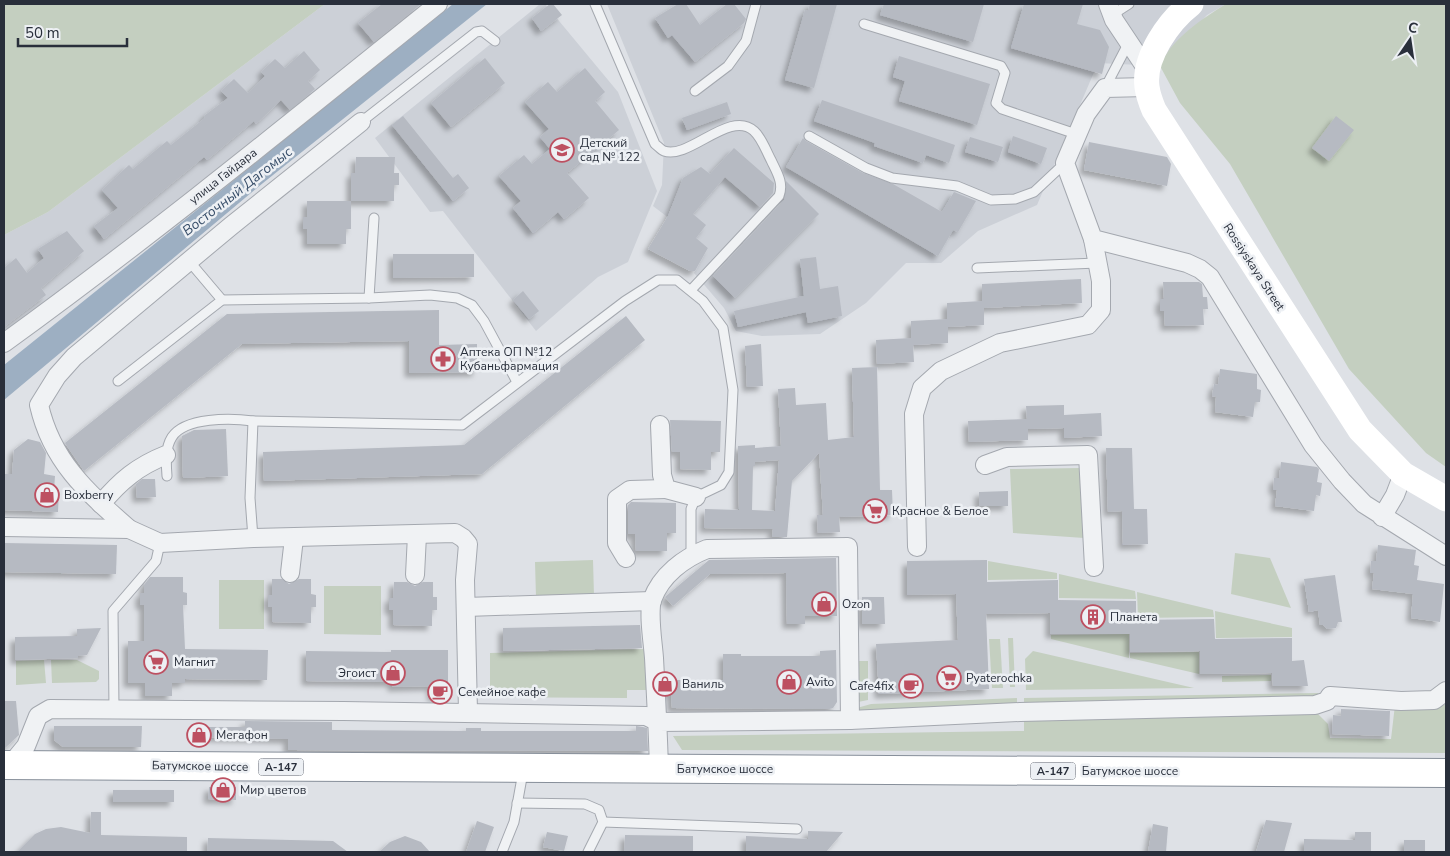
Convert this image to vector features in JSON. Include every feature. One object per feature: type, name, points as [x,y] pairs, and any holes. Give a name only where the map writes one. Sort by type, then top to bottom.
[{"type":"highway","name":"Батумское шоссе","points":[[6,768],[1446,773]]},
{"type":"main road","points":[[1147,79],[1162,34],[1180,12],[1191,4]]},
{"type":"main road","name":"Rossiyskaya Street","points":[[1147,79],[1154,110],[1360,430],[1403,474],[1446,499]]},
{"type":"street","name":"улица Гайдара","points":[[4,343],[87,283],[438,4]]},
{"type":"street","name":"Rossiyskaya Street","points":[[1110,10],[1147,79]]},
{"type":"street","points":[[917,547],[914,414],[922,388],[941,371],[1000,343],[1088,326],[1100,310],[1101,281],[1093,239],[1065,163],[1076,134],[1104,88],[1147,79]]},
{"type":"street","points":[[361,122],[74,357],[57,376],[39,405],[43,422],[60,459],[70,473],[129,529],[160,543],[253,538],[456,533],[464,538],[468,544],[466,607],[468,712]]},
{"type":"street","points":[[1093,239],[1187,263],[1200,269],[1210,277],[1313,445],[1364,504],[1446,556]]},
{"type":"street","points":[[660,425],[662,475],[666,489]]},
{"type":"street","points":[[101,504],[120,481],[146,463],[166,455]]},
{"type":"street","points":[[985,465],[1007,457],[1088,455],[1094,567]]},
{"type":"street","points":[[1382,517],[1395,495],[1403,474]]},
{"type":"street","points":[[626,558],[617,543],[617,499],[630,490],[666,489],[696,497]]},
{"type":"street","points":[[4,527],[129,529]]},
{"type":"street","points":[[415,575],[417,534]]},
{"type":"street","points":[[290,573],[294,538]]},
{"type":"street","points":[[659,769],[652,600],[670,572],[691,555],[707,549],[848,547],[850,720]]},
{"type":"street","points":[[466,607],[652,600]]},
{"type":"street","points":[[6,768],[26,746],[38,716],[50,709],[468,712],[646,716],[658,722],[850,720],[1020,712],[1315,705],[1327,701],[1330,696],[1402,701],[1434,700],[1446,691]]},
{"type":"lane","points":[[595,4],[655,144],[663,151],[675,152],[728,127],[741,126],[753,129],[761,140],[782,184],[779,196],[691,290]]},
{"type":"lane","points":[[695,91],[728,66],[746,41],[756,4]]},
{"type":"lane","points":[[1110,10],[1129,4]]},
{"type":"lane","points":[[864,24],[1001,66],[1005,73],[996,103],[1002,109],[1076,134]]},
{"type":"lane","points":[[361,122],[476,32],[482,30],[495,41]]},
{"type":"lane","points":[[1104,88],[1128,44]]},
{"type":"lane","points":[[809,136],[866,168],[892,178],[958,186],[991,200],[1016,199],[1034,192],[1065,163]]},
{"type":"lane","points":[[369,298],[374,218]]},
{"type":"lane","points":[[189,261],[222,300]]},
{"type":"lane","points":[[977,268],[1097,264]]},
{"type":"lane","points":[[167,476],[166,455],[171,438],[180,428],[190,424],[234,419],[462,425],[625,301],[658,280],[678,280],[691,290],[723,328],[733,390],[729,472],[721,485],[696,497],[691,509],[691,555]]},
{"type":"lane","points":[[118,381],[222,300],[369,298],[430,295],[457,298],[472,306],[484,321],[517,382]]},
{"type":"lane","points":[[253,421],[250,490],[253,538]]},
{"type":"lane","points":[[114,710],[113,611],[156,560],[160,543]]},
{"type":"lane","points":[[502,852],[514,822],[524,769]]},
{"type":"lane","points":[[517,803],[585,804],[599,810],[603,822],[588,852]]},
{"type":"lane","points":[[603,822],[798,828]]},
{"type":"shaded area","points":[[325,4],[438,4],[4,350],[4,235],[48,212]]},
{"type":"shaded area","points":[[540,4],[545,4],[618,92],[657,191],[628,262],[598,277],[536,331],[443,211],[430,212],[375,138]]},
{"type":"shaded area","points":[[607,4],[1226,4],[1207,15],[1160,66],[1098,63],[1037,205],[978,231],[941,263],[906,263],[866,303],[820,334],[762,336],[736,331],[724,308],[694,273],[708,248],[653,206],[662,185],[664,143]]},
{"type":"green space","points":[[4,4],[325,4],[48,212],[4,235]]},
{"type":"green space","points":[[1226,4],[1446,4],[1446,467],[1426,453],[1349,369],[1230,164],[1180,103],[1160,66],[1179,38],[1197,23]]},
{"type":"green space","points":[[1080,468],[1084,538],[1013,533],[1010,469]]},
{"type":"green space","points":[[1235,553],[1270,558],[1291,608],[1231,594]]},
{"type":"green space","points":[[593,560],[594,596],[536,597],[535,562]]},
{"type":"green space","points":[[988,561],[1057,573],[1057,579],[988,580]]},
{"type":"green space","points":[[1059,574],[1135,591],[1136,599],[1059,598]]},
{"type":"green space","points":[[219,580],[264,580],[264,629],[219,629]]},
{"type":"green space","points":[[324,586],[381,586],[381,635],[324,634]]},
{"type":"green space","points":[[1137,592],[1213,610],[1214,617],[1138,618]]},
{"type":"green space","points":[[1215,611],[1292,628],[1292,637],[1216,638]]},
{"type":"green space","points":[[1129,634],[1129,658],[1051,639],[1051,635]]},
{"type":"green space","points":[[1008,638],[1013,638],[1015,687],[1010,687]]},
{"type":"green space","points":[[989,639],[1000,639],[1003,688],[992,688]]},
{"type":"green space","points":[[644,649],[647,690],[627,690],[627,698],[490,697],[490,653]]},
{"type":"green space","points":[[1033,651],[1194,688],[1026,690],[1025,659]]},
{"type":"green space","points":[[1199,652],[1199,674],[1130,658],[1130,653]]},
{"type":"green space","points":[[44,660],[46,683],[16,685],[16,661]]},
{"type":"green space","points":[[51,660],[77,660],[99,671],[99,679],[96,682],[52,683]]},
{"type":"green space","points":[[857,661],[868,661],[868,700],[858,702]]},
{"type":"green space","points":[[1271,675],[1271,681],[1222,682],[1222,676]]},
{"type":"green space","points":[[1318,693],[1322,699],[1024,705],[1024,698]]},
{"type":"green space","points":[[1017,698],[1017,705],[857,713],[857,708],[871,704]]},
{"type":"green space","points":[[1395,705],[1446,705],[1446,753],[682,750],[673,736],[1024,731],[1024,716],[1314,710],[1328,724],[1330,738],[1391,739]]},
{"type":"water","name":"Восточный Дагомыс","points":[[453,4],[487,4],[263,183],[4,400],[4,365]]},
{"type":"building","points":[[382,4],[421,4],[374,42],[358,23]]},
{"type":"building","points":[[550,4],[553,4],[562,15],[541,31],[532,18]]},
{"type":"building","points":[[678,4],[686,4],[700,25],[727,4],[734,4],[746,19],[744,23],[695,62],[672,35],[668,38],[655,18]]},
{"type":"building","points":[[810,4],[837,4],[814,88],[785,80],[805,10],[808,11]]},
{"type":"building","points":[[884,4],[984,4],[973,42],[880,15]]},
{"type":"building","points":[[1024,4],[1083,4],[1077,24],[1100,30],[1109,47],[1102,74],[1011,48]]},
{"type":"building","points":[[304,51],[320,70],[308,81],[315,89],[290,110],[281,100],[256,124],[254,121],[207,160],[204,157],[104,239],[94,226],[118,208],[102,190],[129,165],[133,169],[167,141],[171,145],[205,118],[204,116],[228,98],[221,91],[234,79],[248,93],[265,76],[261,72],[275,59],[285,68]]},
{"type":"building","points":[[899,56],[990,84],[977,125],[899,101],[905,81],[893,77]]},
{"type":"building","points":[[485,58],[505,83],[451,127],[431,103]]},
{"type":"building","name":"Детский сад № 122","points":[[585,68],[605,92],[595,101],[619,130],[567,173],[589,198],[564,219],[558,212],[533,233],[513,208],[521,201],[499,176],[524,155],[532,164],[550,149],[540,137],[549,129],[525,102],[548,82],[557,92]]},
{"type":"building","points":[[822,100],[955,145],[949,163],[926,155],[923,163],[874,146],[875,143],[814,121]]},
{"type":"building","points":[[727,102],[731,114],[687,130],[682,118]]},
{"type":"building","points":[[403,116],[453,178],[458,174],[469,188],[453,201],[392,125]]},
{"type":"building","points":[[1336,116],[1354,130],[1329,161],[1312,148]]},
{"type":"building","points":[[1013,136],[1047,148],[1041,164],[1008,152]]},
{"type":"building","points":[[970,137],[1003,147],[998,162],[965,152]]},
{"type":"building","points":[[803,138],[863,173],[893,184],[942,212],[954,192],[976,201],[958,232],[953,230],[938,256],[786,167]]},
{"type":"building","points":[[1089,142],[1167,157],[1171,164],[1167,186],[1084,170]]},
{"type":"building","points":[[734,148],[774,183],[773,193],[760,207],[725,177],[693,214],[706,225],[696,238],[708,248],[695,271],[690,271],[648,249],[668,216],[683,178],[701,167],[710,174]]},
{"type":"building","points":[[356,157],[395,157],[394,173],[399,173],[399,185],[394,185],[394,201],[351,201],[351,173],[355,173]]},
{"type":"building","points":[[786,181],[819,214],[735,298],[713,276],[784,200]]},
{"type":"building","points":[[307,201],[351,201],[351,229],[346,229],[346,244],[307,244],[307,229],[303,229],[303,217],[307,217]]},
{"type":"building","points":[[67,231],[84,251],[41,288],[46,295],[4,327],[4,268],[16,258],[27,273],[44,258],[38,249]]},
{"type":"building","points":[[393,254],[474,254],[474,277],[393,278]]},
{"type":"building","points":[[816,257],[820,289],[838,286],[842,316],[808,323],[806,312],[738,327],[734,311],[804,296],[800,259]]},
{"type":"building","points":[[1081,279],[1082,303],[984,308],[984,325],[948,327],[948,343],[913,345],[914,362],[877,364],[876,340],[911,338],[911,321],[947,319],[947,303],[982,301],[982,284]]},
{"type":"building","points":[[1163,282],[1199,282],[1202,284],[1203,297],[1207,297],[1208,309],[1203,309],[1204,325],[1165,326],[1164,311],[1160,311],[1160,299],[1164,299]]},
{"type":"building","points":[[523,291],[539,311],[529,319],[513,300]]},
{"type":"building","points":[[439,310],[439,345],[477,344],[477,372],[409,373],[409,341],[242,344],[84,471],[65,443],[227,314]]},
{"type":"building","points":[[626,316],[645,340],[482,474],[264,481],[263,452],[464,445]]},
{"type":"building","points":[[761,344],[763,386],[747,387],[745,346]]},
{"type":"building","points":[[877,367],[880,490],[892,490],[893,515],[839,517],[840,532],[818,533],[817,515],[823,515],[819,453],[792,481],[787,537],[772,537],[773,529],[704,528],[705,509],[739,510],[738,446],[755,445],[755,448],[781,446],[778,389],[795,388],[796,405],[826,403],[828,440],[854,437],[852,368]],"holes":[[[779,460],[775,511],[752,510],[753,466],[755,466],[755,462]]]},
{"type":"building","points":[[1220,369],[1257,374],[1257,389],[1261,390],[1260,402],[1255,402],[1253,417],[1215,412],[1216,397],[1212,396],[1214,384],[1218,385]]},
{"type":"building","points":[[1064,405],[1064,415],[1101,413],[1102,436],[1064,438],[1064,428],[1028,429],[1028,440],[969,442],[968,421],[1027,419],[1026,406]]},
{"type":"building","points":[[670,420],[721,421],[720,452],[711,452],[711,470],[680,469],[680,452],[672,452]]},
{"type":"building","points":[[226,429],[228,476],[183,478],[182,436],[194,430]]},
{"type":"building","points":[[28,439],[40,442],[46,453],[44,474],[55,476],[54,490],[59,490],[58,512],[4,510],[4,474],[12,474],[14,450]]},
{"type":"building","points":[[1106,448],[1132,448],[1134,509],[1147,509],[1148,544],[1123,545],[1122,511],[1108,512]]},
{"type":"building","points":[[1281,462],[1317,467],[1319,469],[1317,482],[1322,483],[1320,496],[1316,495],[1314,511],[1275,506],[1277,490],[1273,490],[1274,478],[1279,478]]},
{"type":"building","points":[[142,479],[155,479],[156,497],[137,498],[136,484]]},
{"type":"building","points":[[1008,491],[1008,506],[979,506],[979,492]]},
{"type":"building","points":[[631,502],[676,503],[676,533],[667,533],[667,551],[636,551],[635,534],[628,534],[628,505]]},
{"type":"building","points":[[4,543],[117,545],[116,574],[4,572]]},
{"type":"building","points":[[1378,545],[1416,550],[1414,565],[1419,566],[1417,580],[1444,584],[1440,622],[1411,618],[1413,594],[1372,589],[1374,573],[1370,573],[1371,561],[1376,561]]},
{"type":"building","points":[[836,558],[837,616],[805,616],[805,624],[787,624],[786,573],[710,574],[673,606],[665,597],[709,560]]},
{"type":"building","name":"Планета","points":[[987,560],[987,582],[1058,580],[1058,600],[1136,601],[1136,620],[1214,619],[1215,639],[1292,638],[1292,661],[1304,660],[1308,686],[1273,686],[1272,673],[1200,674],[1200,651],[1130,652],[1130,634],[1050,634],[1050,613],[986,614],[989,689],[879,694],[876,644],[958,640],[956,594],[907,595],[907,561]]},
{"type":"building","points":[[1335,575],[1342,622],[1338,622],[1336,628],[1327,629],[1320,625],[1318,610],[1309,612],[1304,579]]},
{"type":"building","points":[[150,577],[183,577],[183,592],[187,593],[187,605],[183,605],[185,649],[268,650],[267,680],[185,679],[185,683],[172,683],[172,696],[145,696],[145,683],[128,683],[128,641],[144,641],[144,605],[140,605],[140,593],[144,593],[144,585]]},
{"type":"building","points":[[272,579],[282,579],[289,584],[299,579],[311,579],[311,594],[316,595],[316,607],[311,607],[311,623],[272,622],[272,607],[268,607],[268,595],[272,595]]},
{"type":"building","points":[[394,582],[407,582],[415,586],[423,582],[433,582],[433,597],[437,597],[437,610],[432,610],[432,626],[393,625],[393,610],[389,610],[389,598],[393,598]]},
{"type":"building","points":[[862,597],[884,597],[885,624],[862,624]]},
{"type":"building","points":[[640,625],[642,648],[503,651],[503,628]]},
{"type":"building","points":[[101,628],[87,655],[78,656],[78,658],[15,660],[15,637],[77,636],[77,629]]},
{"type":"building","points":[[391,650],[448,650],[448,697],[432,697],[431,686],[392,687],[392,682],[306,681],[306,651],[391,652]]},
{"type":"building","points":[[836,650],[837,702],[833,708],[672,708],[671,693],[666,693],[666,680],[723,680],[723,654],[741,654],[741,656],[820,656],[820,651]]},
{"type":"building","points":[[4,701],[16,701],[19,735],[4,749]]},
{"type":"building","points":[[1341,709],[1390,711],[1389,736],[1332,734],[1333,715],[1341,716]]},
{"type":"building","points":[[245,721],[332,722],[332,730],[466,731],[466,728],[481,728],[481,731],[636,731],[636,726],[647,728],[648,751],[288,750],[288,739],[199,737],[199,727],[245,727]]},
{"type":"building","points":[[54,726],[142,726],[141,747],[63,747],[54,740]]},
{"type":"building","points":[[209,787],[236,787],[236,800],[208,799]]},
{"type":"building","points":[[113,790],[174,790],[174,802],[113,802]]},
{"type":"building","points":[[91,812],[101,812],[101,835],[187,837],[187,852],[17,852],[35,834],[46,829],[61,827],[90,833]]},
{"type":"building","points":[[1266,820],[1292,823],[1284,852],[1256,852]]},
{"type":"building","points":[[477,821],[494,827],[485,852],[466,852]]},
{"type":"building","points":[[1153,824],[1168,827],[1166,852],[1148,852]]},
{"type":"building","points":[[808,831],[843,832],[826,852],[746,852],[746,836],[808,839]]},
{"type":"building","points":[[547,832],[568,836],[564,851],[543,847]]},
{"type":"building","points":[[1355,832],[1371,832],[1371,852],[1304,852],[1304,839],[1355,840]]},
{"type":"building","points":[[625,835],[693,836],[693,852],[624,852]]},
{"type":"building","points":[[405,836],[421,842],[430,852],[379,852],[390,842]]},
{"type":"building","points":[[208,838],[333,841],[348,852],[207,852]]},
{"type":"building","points":[[1404,840],[1425,840],[1425,852],[1404,852]]},
{"type":"place","name":"Детский сад № 122","points":[[562,150]]},
{"type":"place","name":"Аптека ОП №12 Кубаньфармация","points":[[443,359]]},
{"type":"place","name":"Boxberry","points":[[47,495]]},
{"type":"place","name":"Красное & Белое","points":[[875,511]]},
{"type":"place","name":"Ozon","points":[[824,604]]},
{"type":"place","name":"Планета","points":[[1093,617]]},
{"type":"place","name":"Магнит","points":[[156,662]]},
{"type":"place","name":"Эгоист","points":[[393,673]]},
{"type":"place","name":"Pyaterochka","points":[[949,678]]},
{"type":"place","name":"Avito","points":[[789,682]]},
{"type":"place","name":"Ваниль","points":[[665,684]]},
{"type":"place","name":"Cafe4fix","points":[[911,686]]},
{"type":"place","name":"Семейное кафе","points":[[440,692]]},
{"type":"place","name":"Мегафон","points":[[199,735]]},
{"type":"place","name":"Мир цветов","points":[[223,790]]}]
